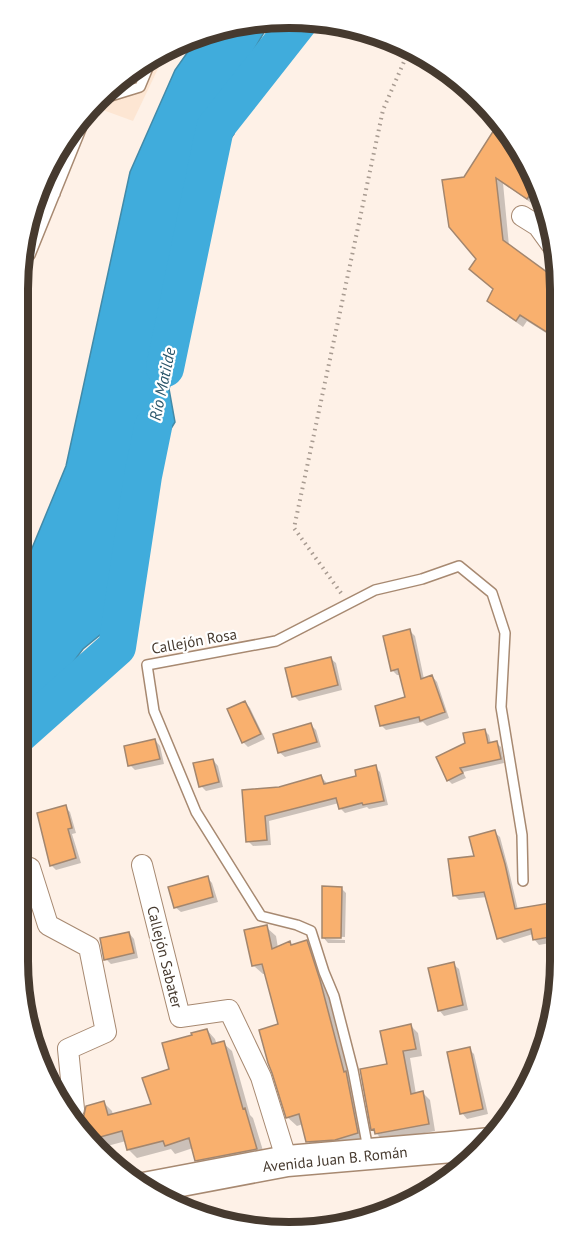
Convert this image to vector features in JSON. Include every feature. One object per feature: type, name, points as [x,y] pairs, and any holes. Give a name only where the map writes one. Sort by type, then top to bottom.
[{"type":"main road","name":"Avenida Juan B. Román","points":[[155,1186],[287,1161],[475,1145]]},
{"type":"street","name":"Callejón Sabater","points":[[142,865],[180,1017],[229,1010],[261,1077],[287,1161]]},
{"type":"street","points":[[30,868],[48,925],[89,947],[106,1032],[68,1048],[73,1109]]},
{"type":"lane","points":[[115,95],[140,87],[147,70]]},
{"type":"lane","points":[[32,251],[78,136]]},
{"type":"lane","points":[[48,191],[55,194]]},
{"type":"lane","name":"Callejón Rosa","points":[[369,1155],[353,1070],[333,996],[311,931],[261,916],[196,812],[154,711],[147,665],[276,641],[375,590],[423,579],[459,566],[492,593],[505,633],[501,707],[522,835],[523,880]]},
{"type":"path","points":[[348,604],[294,528],[383,110],[407,56]]},
{"type":"shaded area","points":[[161,62],[133,121],[101,109],[131,82]]},
{"type":"water","points":[[266,30],[248,60],[234,134],[199,182],[174,239],[169,278],[180,348],[169,389],[175,422],[128,500],[126,577],[106,630],[83,649],[34,714],[28,717],[28,558],[66,466],[130,172],[175,70],[191,48],[222,37]]},
{"type":"building","points":[[495,128],[516,159],[532,192],[527,199],[496,178],[503,240],[550,274],[550,334],[520,315],[516,321],[487,301],[493,289],[469,269],[476,259],[449,227],[442,180],[464,177]]},
{"type":"building","points":[[410,629],[421,679],[432,675],[445,712],[420,721],[419,717],[380,726],[375,706],[405,697],[398,669],[391,671],[383,636]]},
{"type":"building","points":[[331,657],[338,685],[292,697],[285,668]]},
{"type":"building","points":[[245,701],[261,734],[242,743],[227,709]]},
{"type":"building","points":[[311,723],[317,742],[278,753],[273,734]]},
{"type":"building","points":[[485,729],[488,743],[497,741],[501,759],[460,768],[463,773],[447,781],[436,757],[465,743],[463,733]]},
{"type":"building","points":[[155,739],[160,759],[128,766],[124,746]]},
{"type":"building","points":[[213,759],[219,782],[199,787],[193,763]]},
{"type":"building","points":[[376,765],[384,801],[363,805],[362,803],[339,809],[336,798],[265,816],[267,840],[246,842],[242,790],[279,787],[321,775],[324,784],[356,776],[355,770]]},
{"type":"building","points":[[66,805],[72,828],[68,829],[76,858],[50,866],[37,813]]},
{"type":"building","points":[[495,830],[515,909],[550,903],[550,937],[533,940],[531,929],[497,939],[484,892],[453,896],[448,859],[474,856],[469,837]]},
{"type":"building","points":[[208,876],[213,897],[174,908],[168,887]]},
{"type":"building","points":[[322,886],[342,887],[341,938],[322,938]]},
{"type":"building","points":[[267,925],[272,949],[290,941],[291,945],[307,940],[344,1072],[346,1071],[358,1133],[335,1140],[306,1142],[299,1114],[286,1118],[259,1030],[278,1024],[262,964],[252,966],[244,930]]},
{"type":"building","points":[[129,932],[134,953],[104,960],[100,938]]},
{"type":"building","points":[[454,962],[463,1005],[438,1011],[428,968]]},
{"type":"building","points":[[411,1024],[416,1049],[403,1051],[411,1094],[423,1091],[429,1124],[375,1134],[374,1129],[371,1130],[360,1069],[387,1064],[380,1031]]},
{"type":"building","points":[[207,1029],[212,1044],[224,1041],[257,1149],[195,1161],[189,1138],[165,1146],[163,1141],[127,1150],[122,1131],[97,1138],[82,1119],[86,1106],[104,1101],[108,1115],[151,1104],[142,1078],[169,1069],[162,1043],[192,1035],[191,1033]]},
{"type":"building","points":[[470,1047],[483,1109],[460,1114],[447,1052]]},
{"type":"waterway","name":"Río Matilde","points":[[165,368],[215,128],[294,28]]},
{"type":"waterway","name":"Río Matilde","points":[[28,726],[117,647],[143,476],[153,427]]}]
